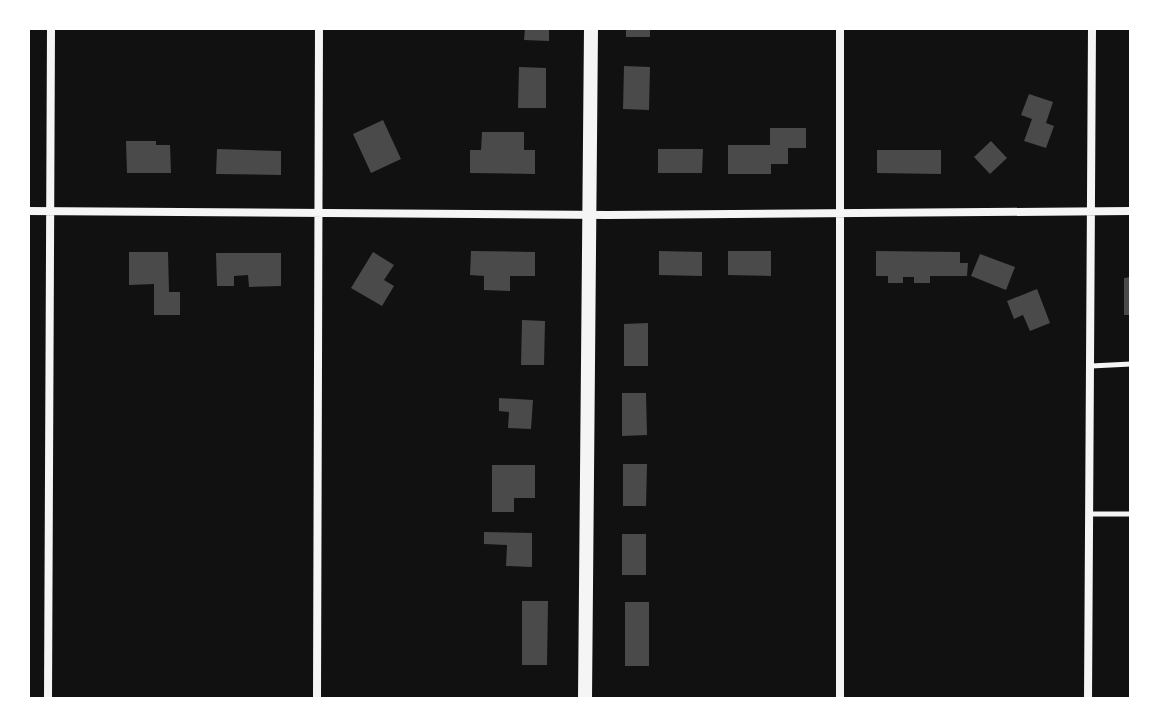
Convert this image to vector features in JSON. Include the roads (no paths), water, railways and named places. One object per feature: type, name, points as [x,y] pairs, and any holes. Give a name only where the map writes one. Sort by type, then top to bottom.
[{"type":"main road","points":[[585,699],[591,28]]},
{"type":"street","points":[[48,699],[51,28]]},
{"type":"street","points":[[317,699],[319,28]]},
{"type":"street","points":[[840,28],[840,699]]},
{"type":"street","points":[[1088,699],[1092,28]]},
{"type":"street","points":[[28,211],[589,215],[1131,211]]},
{"type":"lane","points":[[1090,366],[1131,364]]},
{"type":"lane","points":[[1089,514],[1131,514]]}]
